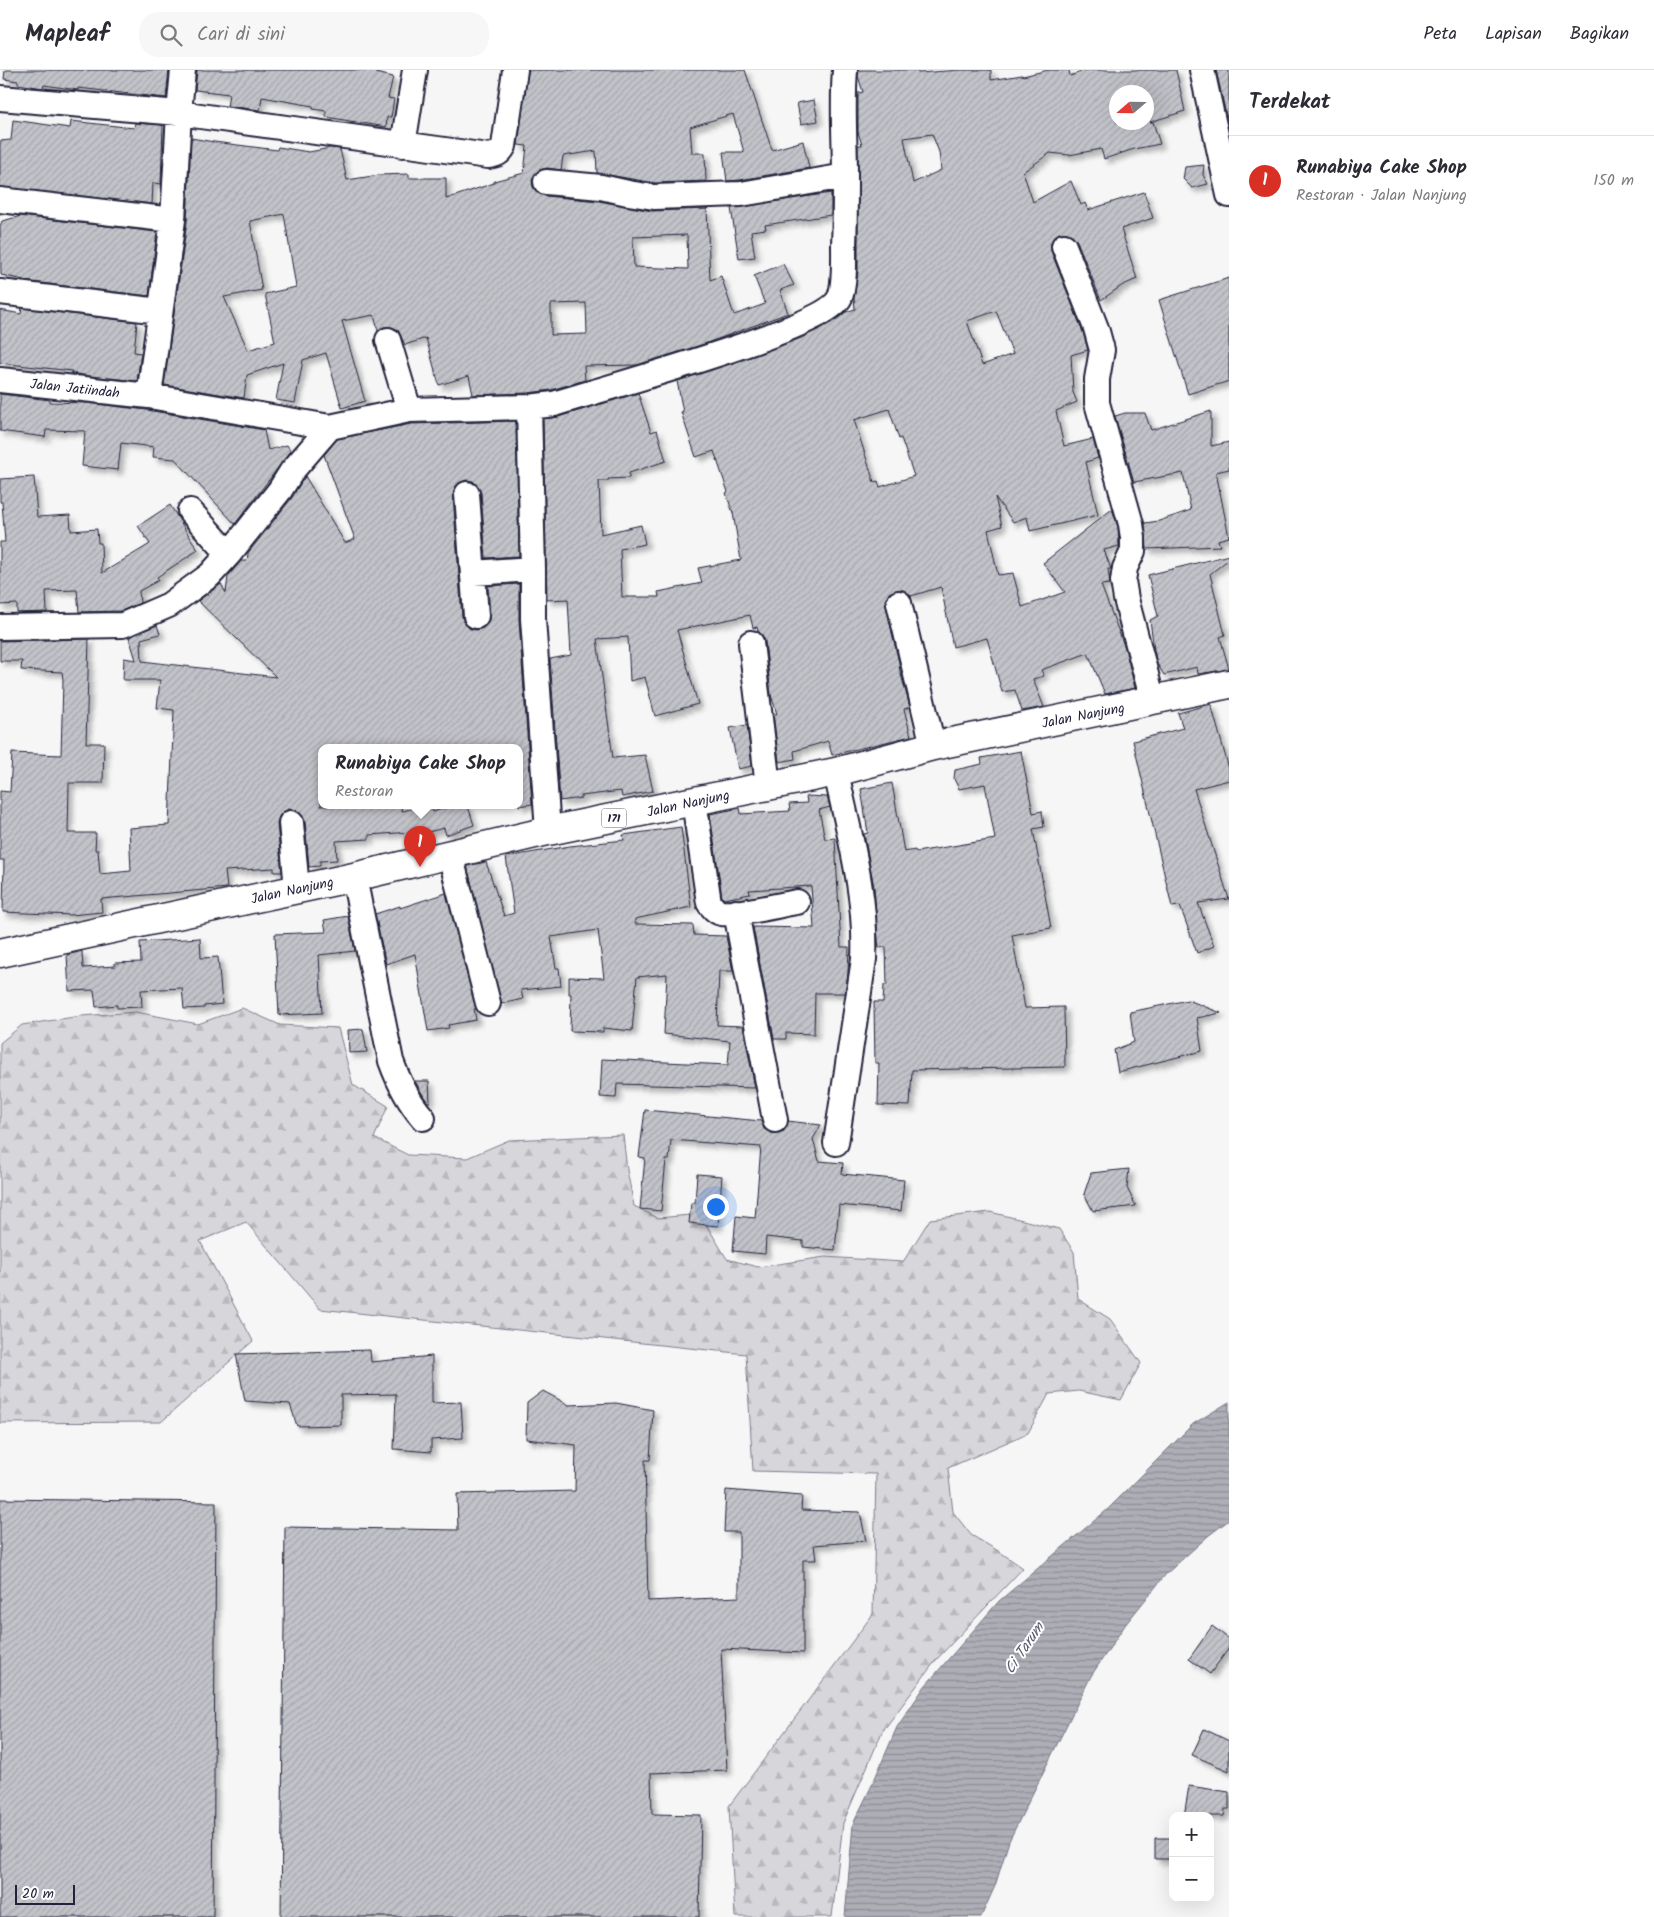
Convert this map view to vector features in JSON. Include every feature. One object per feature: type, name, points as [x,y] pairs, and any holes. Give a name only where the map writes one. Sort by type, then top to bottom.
[{"type":"main road","name":"Jalan Nanjung","points":[[0,953],[354,877],[548,831],[836,772],[934,746],[1229,684]]},
{"type":"street","points":[[149,396],[173,220],[183,70]]},
{"type":"street","points":[[403,146],[415,70]]},
{"type":"street","points":[[0,98],[179,113],[403,146],[488,156],[501,152],[504,146],[515,70]]},
{"type":"street","points":[[0,627],[122,625],[170,605],[210,575],[229,554],[280,490],[292,471],[330,427],[409,410],[554,404],[682,366],[769,336],[829,309],[840,297],[842,287],[845,176],[843,97],[845,70]]},
{"type":"street","points":[[1202,70],[1229,195]]},
{"type":"street","points":[[546,182],[601,187],[654,197],[741,194],[845,176]]},
{"type":"street","points":[[0,200],[173,220]]},
{"type":"street","points":[[1064,246],[1096,328],[1102,350],[1097,379],[1097,402],[1133,538],[1133,550],[1125,568],[1126,599],[1153,701]]},
{"type":"street","points":[[0,292],[160,311]]},
{"type":"street","points":[[388,340],[409,410]]},
{"type":"street","name":"Jalan Jatiindah","points":[[0,380],[149,396],[330,427]]},
{"type":"street","points":[[529,406],[533,619],[548,831]]},
{"type":"street","points":[[467,494],[476,616]]},
{"type":"street","points":[[190,511],[229,554]]},
{"type":"street","points":[[473,573],[533,569]]},
{"type":"street","points":[[899,603],[934,746]]},
{"type":"street","points":[[751,643],[768,786]]},
{"type":"street","points":[[836,772],[860,888],[865,933],[864,959],[836,1143]]},
{"type":"street","points":[[694,801],[709,903],[714,910],[720,913],[736,912],[797,902]]},
{"type":"street","points":[[291,823],[297,889]]},
{"type":"street","points":[[450,854],[488,1003]]},
{"type":"street","points":[[354,877],[391,1061],[400,1087],[423,1118]]},
{"type":"street","points":[[736,912],[775,1120]]},
{"type":"green space","points":[[242,1008],[280,1025],[338,1028],[353,1085],[388,1106],[374,1138],[408,1155],[467,1158],[509,1140],[623,1135],[634,1206],[658,1218],[700,1214],[727,1259],[758,1267],[825,1257],[903,1262],[930,1219],[990,1212],[1059,1229],[1074,1252],[1078,1299],[1110,1319],[1141,1363],[1121,1400],[1079,1391],[1049,1394],[1028,1433],[948,1468],[953,1512],[971,1535],[1023,1568],[936,1660],[882,1732],[843,1823],[832,1917],[735,1917],[729,1806],[873,1614],[876,1474],[753,1471],[746,1354],[320,1309],[246,1222],[200,1241],[253,1341],[161,1422],[0,1423],[0,1043],[22,1025],[81,1016],[136,1012],[198,1024]]},
{"type":"water","name":"Ci Tarum","points":[[1229,1402],[1229,1520],[1208,1536],[1166,1574],[1125,1625],[1091,1676],[1009,1841],[995,1886],[981,1917],[845,1917],[853,1824],[897,1727],[925,1686],[999,1601],[1107,1510],[1193,1424]]},
{"type":"building","points":[[5,70],[169,70],[166,98],[78,88],[78,90],[44,85],[43,88],[18,84],[18,81],[4,79]]},
{"type":"building","points":[[197,70],[377,70],[376,73],[393,77],[388,98],[394,99],[391,117],[387,117],[386,127],[326,117],[326,111],[313,109],[313,106],[262,97],[260,110],[227,106],[229,94],[195,90]]},
{"type":"building","points":[[528,70],[745,70],[772,150],[803,141],[809,168],[727,181],[723,152],[744,152],[733,114],[690,127],[692,153],[705,153],[706,181],[655,183],[597,173],[596,151],[563,156],[561,170],[547,168],[540,170],[532,180],[533,187],[538,193],[545,196],[599,201],[652,211],[707,209],[710,280],[721,276],[734,315],[765,304],[754,276],[783,264],[794,285],[780,290],[788,313],[704,344],[637,365],[584,366],[585,380],[551,390],[528,393],[473,395],[469,376],[439,385],[426,338],[405,345],[398,330],[392,327],[384,327],[378,331],[374,315],[342,321],[365,401],[342,408],[326,353],[303,360],[295,403],[276,400],[283,363],[247,375],[244,398],[164,385],[187,222],[191,138],[277,150],[278,147],[309,152],[330,148],[340,149],[347,180],[379,175],[409,174],[409,178],[446,178],[446,199],[494,183],[494,181],[524,173],[527,146],[518,145]],"holes":[[[284,214],[296,287],[265,294],[275,342],[248,350],[224,297],[262,290],[250,221]],[[687,235],[688,269],[634,267],[633,237]],[[586,303],[587,334],[551,335],[551,304]]]},
{"type":"building","points":[[859,70],[916,70],[918,73],[991,70],[991,80],[1023,76],[1048,70],[1069,70],[1070,76],[1086,70],[1176,70],[1185,111],[1154,121],[1154,85],[1109,85],[1109,130],[1154,130],[1154,125],[1160,144],[1134,149],[1104,159],[1101,149],[1069,155],[1050,153],[1023,172],[1033,202],[1071,181],[1081,205],[1085,203],[1088,210],[1144,192],[1153,218],[1121,229],[1137,279],[1123,285],[1101,300],[1077,241],[1073,236],[1067,233],[1059,233],[1051,243],[1051,251],[1083,332],[1088,350],[1071,355],[1073,392],[1077,402],[1056,411],[1064,446],[1093,439],[1098,458],[1086,462],[1098,515],[1030,531],[1027,517],[1013,522],[995,497],[1002,526],[988,530],[998,575],[1013,573],[1022,607],[1065,592],[1043,563],[1112,509],[1118,527],[1119,546],[1104,550],[1111,569],[1108,569],[1110,584],[1101,585],[1125,648],[1135,688],[1105,694],[1088,653],[1041,670],[1044,676],[1033,679],[1044,707],[1022,711],[1015,690],[1002,692],[987,638],[953,647],[941,587],[911,596],[903,590],[896,590],[889,593],[886,606],[910,707],[904,709],[911,736],[832,755],[828,741],[794,751],[795,759],[779,762],[773,714],[777,714],[771,695],[765,641],[757,627],[753,628],[750,615],[677,630],[698,704],[655,716],[645,677],[630,681],[628,637],[597,639],[613,758],[645,755],[653,791],[622,797],[621,791],[581,796],[581,798],[560,801],[550,659],[571,655],[568,599],[547,600],[543,419],[558,417],[638,393],[651,432],[657,430],[666,461],[629,473],[629,478],[599,481],[601,534],[641,525],[645,544],[620,549],[622,597],[659,597],[658,592],[702,583],[698,568],[741,560],[733,513],[726,493],[728,492],[714,451],[696,457],[681,412],[683,412],[677,381],[801,338],[832,322],[843,313],[855,309],[854,298],[858,272],[858,145],[862,145],[858,132],[858,93],[863,92],[858,76]],"holes":[[[932,134],[939,152],[941,170],[913,183],[904,138]],[[996,311],[1013,354],[982,365],[967,321]],[[889,409],[914,476],[880,487],[878,481],[874,482],[854,420]]]},
{"type":"building","points":[[1216,70],[1229,70],[1229,128]]},
{"type":"building","points":[[814,100],[818,121],[801,124],[797,103]]},
{"type":"building","points":[[13,120],[70,128],[71,121],[134,128],[135,123],[163,125],[161,184],[153,183],[152,204],[0,187],[0,141],[11,140]]},
{"type":"building","points":[[1204,165],[1203,175],[1208,184],[1192,188],[1183,179],[1185,167]]},
{"type":"building","points":[[831,193],[831,215],[765,225],[766,229],[751,231],[755,257],[739,259],[731,208]]},
{"type":"building","points":[[21,216],[157,232],[149,296],[24,281],[1,275],[0,226],[2,221]]},
{"type":"building","points":[[1229,278],[1229,381],[1188,394],[1159,300]]},
{"type":"building","points":[[22,308],[137,322],[134,352],[141,353],[137,381],[0,363],[0,310],[21,314]]},
{"type":"building","points":[[0,394],[50,400],[50,402],[87,403],[147,410],[264,430],[268,450],[287,445],[291,451],[235,524],[175,459],[153,457],[154,447],[121,443],[118,470],[82,466],[85,431],[46,430],[45,437],[0,431]]},
{"type":"building","points":[[1211,411],[1211,446],[1229,442],[1229,469],[1216,472],[1229,537],[1218,540],[1220,546],[1147,549],[1145,523],[1159,521],[1191,510],[1183,473],[1134,482],[1115,416],[1125,413],[1145,413],[1151,430]]},
{"type":"building","points":[[516,421],[519,556],[486,558],[479,487],[473,481],[466,480],[459,483],[453,495],[462,617],[465,624],[470,629],[477,630],[483,628],[488,622],[490,615],[488,586],[519,584],[519,620],[532,804],[523,805],[523,744],[318,744],[318,809],[402,809],[402,811],[432,809],[433,812],[442,809],[469,809],[474,825],[446,835],[444,828],[412,836],[411,832],[369,835],[369,839],[336,841],[337,860],[320,861],[320,866],[309,867],[305,821],[297,811],[289,809],[279,817],[277,824],[282,872],[274,872],[274,868],[225,871],[227,888],[101,899],[102,912],[71,915],[3,912],[4,860],[0,860],[0,791],[10,792],[12,753],[61,755],[63,680],[62,672],[21,670],[22,661],[0,661],[0,641],[89,639],[86,743],[104,743],[103,783],[69,783],[68,833],[96,833],[95,850],[98,850],[100,874],[131,871],[129,828],[169,825],[174,710],[157,708],[160,680],[123,680],[124,658],[136,660],[129,637],[157,625],[160,634],[141,639],[142,661],[276,677],[198,601],[221,584],[226,593],[228,576],[241,561],[247,561],[248,553],[291,499],[305,476],[345,543],[355,539],[324,455],[337,439],[411,424]]},
{"type":"building","points":[[34,477],[37,517],[70,515],[71,531],[97,529],[98,543],[101,543],[102,573],[150,544],[138,526],[170,505],[198,550],[157,577],[159,580],[139,591],[140,603],[121,611],[79,612],[77,590],[46,591],[47,612],[17,613],[17,604],[0,605],[0,542],[5,542],[2,502],[0,502],[0,479]]},
{"type":"building","points":[[1229,555],[1229,559],[1210,574],[1225,635],[1220,637],[1229,669],[1198,674],[1197,667],[1164,675],[1157,664],[1154,650],[1150,620],[1158,616],[1148,575]]},
{"type":"building","points":[[1211,704],[1229,769],[1229,780],[1194,789],[1229,899],[1198,903],[1214,946],[1197,953],[1180,906],[1172,907],[1133,741],[1183,728],[1178,713]]},
{"type":"building","points":[[747,725],[752,766],[738,769],[730,728]]},
{"type":"building","points":[[1021,751],[1033,813],[1042,811],[1044,827],[1033,829],[1051,928],[1012,935],[1025,1008],[1064,1007],[1065,1067],[912,1070],[910,1106],[878,1105],[879,1063],[875,1063],[874,1002],[883,1002],[884,985],[887,985],[886,947],[879,948],[874,887],[864,834],[868,833],[861,789],[892,783],[904,852],[915,850],[916,852],[995,839],[985,784],[959,789],[954,779],[955,770],[982,764],[981,758]]},
{"type":"building","points":[[806,796],[827,797],[830,807],[819,810],[825,839],[835,838],[841,947],[849,947],[848,973],[845,993],[815,993],[814,1034],[786,1033],[786,1039],[774,1039],[753,927],[814,928],[811,886],[749,890],[750,894],[724,899],[722,897],[710,814],[740,808],[741,814],[790,811],[789,804],[807,803]]},
{"type":"building","points":[[681,827],[691,907],[635,919],[635,924],[693,925],[694,935],[726,936],[733,971],[719,971],[717,1025],[743,1026],[755,1088],[617,1084],[616,1098],[600,1097],[602,1059],[728,1065],[730,1041],[664,1034],[667,974],[637,977],[632,1031],[603,1028],[603,1032],[570,1031],[571,994],[569,994],[569,977],[604,978],[598,930],[551,937],[556,968],[559,968],[561,986],[521,990],[523,999],[501,1004],[467,866],[486,862],[504,916],[514,913],[506,857],[570,846],[624,840],[623,835]]},
{"type":"building","points":[[446,893],[476,1009],[474,1009],[476,1020],[448,1025],[449,1028],[428,1031],[415,954],[386,964],[375,914]]},
{"type":"building","points":[[348,916],[355,951],[319,955],[322,1013],[279,1015],[275,934],[326,932],[324,920]]},
{"type":"building","points":[[200,938],[201,958],[218,957],[222,1004],[204,1006],[204,1008],[184,1009],[182,988],[141,990],[142,1007],[117,1008],[117,1005],[96,1007],[94,990],[69,991],[67,955],[82,951],[83,968],[115,966],[115,963],[141,962],[140,942]]},
{"type":"building","points":[[1188,1000],[1221,1013],[1197,1018],[1202,1051],[1118,1072],[1114,1050],[1134,1042],[1130,1012]]},
{"type":"building","points":[[363,1029],[367,1052],[349,1053],[348,1030]]},
{"type":"building","points":[[415,1081],[429,1081],[430,1102],[424,1097]]},
{"type":"building","points":[[645,1110],[761,1121],[764,1129],[771,1133],[784,1131],[788,1121],[821,1125],[813,1139],[819,1161],[843,1163],[842,1174],[904,1180],[901,1211],[839,1205],[835,1250],[803,1247],[803,1241],[766,1237],[765,1254],[733,1251],[736,1216],[755,1218],[761,1147],[671,1140],[669,1160],[666,1160],[661,1211],[640,1209],[645,1158],[639,1157]]},
{"type":"building","points":[[1129,1169],[1127,1188],[1136,1206],[1093,1211],[1084,1194],[1091,1173]]},
{"type":"building","points":[[697,1174],[722,1176],[718,1226],[689,1223],[691,1203],[695,1203]]},
{"type":"building","points":[[370,1350],[371,1362],[432,1356],[432,1403],[461,1402],[463,1438],[431,1440],[431,1452],[394,1449],[396,1394],[341,1395],[341,1425],[297,1426],[290,1404],[245,1401],[236,1354]]},
{"type":"building","points":[[543,1391],[569,1405],[616,1403],[653,1410],[650,1460],[645,1460],[648,1601],[739,1597],[739,1532],[724,1532],[726,1490],[802,1496],[801,1510],[860,1512],[866,1541],[814,1545],[816,1560],[803,1560],[803,1653],[721,1649],[727,1770],[651,1773],[652,1814],[701,1815],[699,1917],[281,1917],[285,1527],[458,1530],[457,1494],[575,1491],[576,1445],[526,1439],[527,1403]]},
{"type":"building","points":[[0,1499],[216,1502],[213,1917],[0,1917]]},
{"type":"building","points":[[1212,1626],[1229,1639],[1229,1648],[1210,1674],[1189,1659]]},
{"type":"building","points":[[1204,1729],[1229,1741],[1229,1771],[1192,1755]]},
{"type":"building","points":[[1189,1786],[1229,1792],[1229,1809],[1225,1809],[1224,1816],[1214,1816],[1214,1812],[1185,1812]]},
{"type":"building","points":[[1155,1838],[1169,1838],[1169,1859],[1155,1859]]},
{"type":"place","name":"Runabiya Cake Shop","points":[[420,867]]}]
